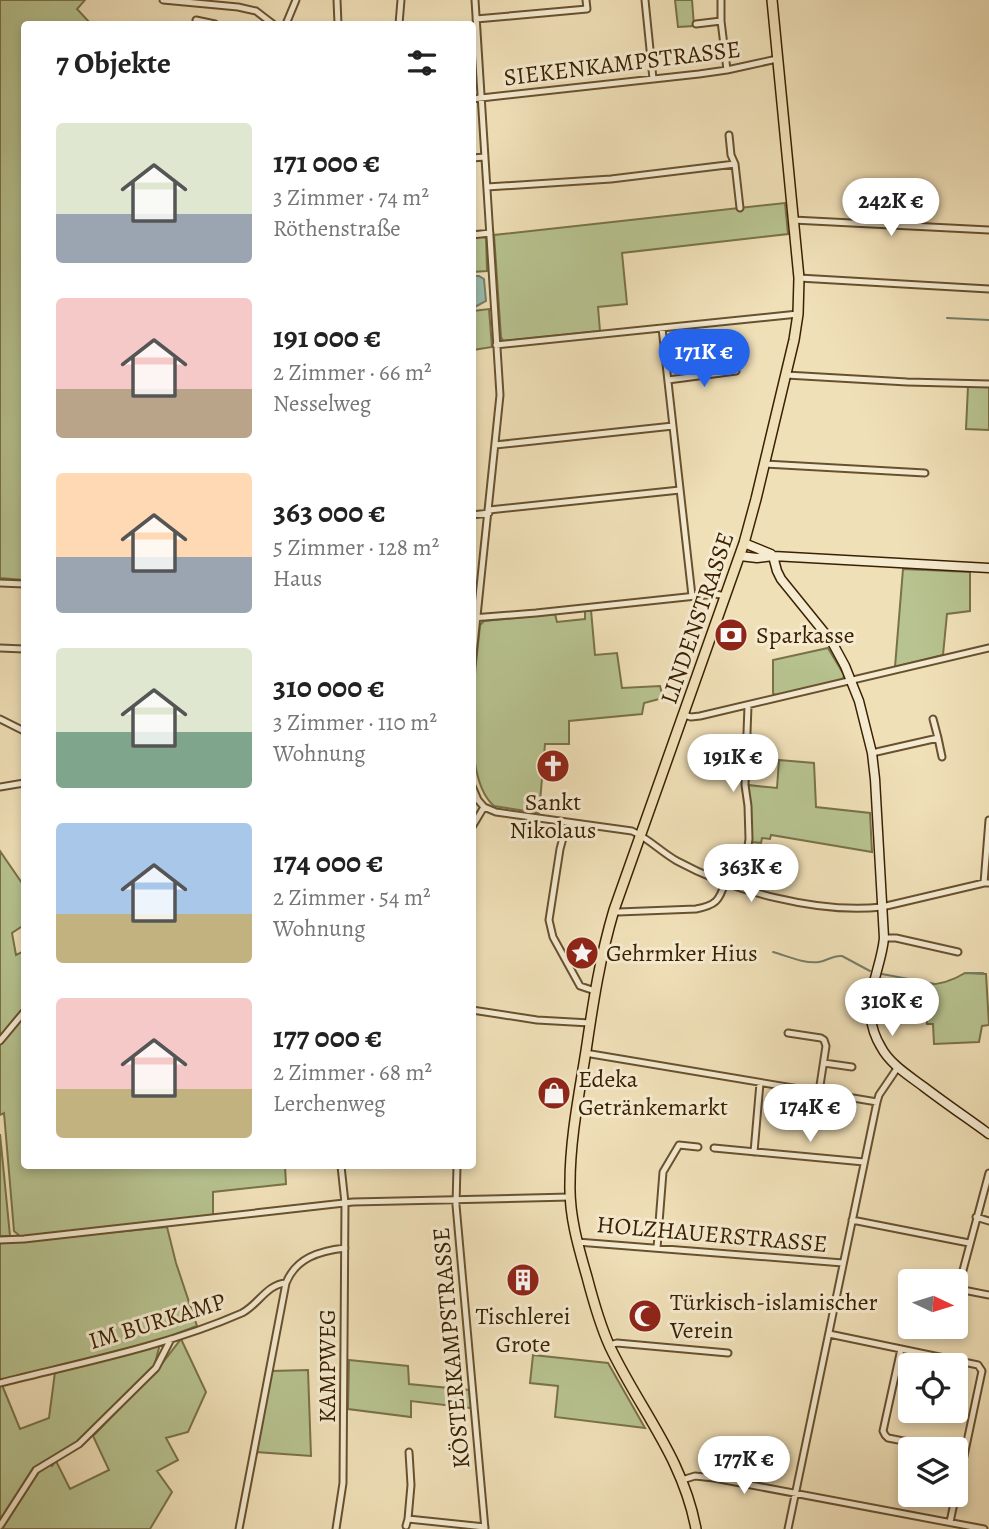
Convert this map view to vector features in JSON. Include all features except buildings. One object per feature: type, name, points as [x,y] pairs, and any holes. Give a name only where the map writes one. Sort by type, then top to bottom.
[{"type":"main road","name":"LINDENSTRASSE","points":[[696,1529],[682,1480],[666,1445],[609,1345],[577,1242],[570,1196],[570,1166],[604,943],[740,556],[765,464],[798,314],[799,278],[772,0]]},
{"type":"main road","points":[[744,543],[773,556]]},
{"type":"main road","points":[[740,556],[989,568]]},
{"type":"main road","points":[[773,556],[781,579],[832,642],[852,681],[872,753],[884,938],[872,991],[873,1028],[881,1048],[898,1067],[989,1133]]},
{"type":"street","points":[[163,0],[217,4],[227,2],[256,11],[269,21]]},
{"type":"street","points":[[287,21],[296,0]]},
{"type":"street","points":[[337,0],[338,21]]},
{"type":"street","points":[[399,21],[401,0]]},
{"type":"street","points":[[475,0],[500,395],[476,610]]},
{"type":"street","points":[[476,19],[587,9],[586,0]]},
{"type":"street","points":[[645,0],[653,79]]},
{"type":"street","points":[[721,0],[727,70]]},
{"type":"street","points":[[196,20],[201,21]]},
{"type":"street","points":[[696,24],[721,21]]},
{"type":"street","name":"SIEKENKAMPSTRASSE","points":[[476,99],[727,70],[776,59]]},
{"type":"street","points":[[729,135],[740,208]]},
{"type":"street","points":[[476,158],[485,157]]},
{"type":"street","points":[[487,187],[611,179],[735,164]]},
{"type":"street","points":[[793,220],[989,230]]},
{"type":"street","points":[[476,235],[490,233]]},
{"type":"street","points":[[799,278],[989,289]]},
{"type":"street","points":[[496,345],[798,314]]},
{"type":"street","points":[[662,327],[692,596]]},
{"type":"street","points":[[668,380],[736,371]]},
{"type":"street","points":[[786,375],[989,384]]},
{"type":"street","points":[[495,444],[673,426]]},
{"type":"street","points":[[765,464],[925,472]]},
{"type":"street","points":[[476,514],[680,490]]},
{"type":"street","points":[[0,583],[21,584]]},
{"type":"street","points":[[476,617],[715,594],[726,596]]},
{"type":"street","points":[[0,648],[21,649]]},
{"type":"street","points":[[684,715],[700,716],[989,648]]},
{"type":"street","points":[[739,887],[749,839],[745,785],[748,705]]},
{"type":"street","points":[[0,719],[21,730]]},
{"type":"street","points":[[933,719],[942,757]]},
{"type":"street","points":[[872,753],[938,738]]},
{"type":"street","points":[[0,787],[21,784]]},
{"type":"street","points":[[476,802],[496,812],[632,831],[675,860],[725,883],[807,904],[865,909],[986,883],[989,820]]},
{"type":"street","points":[[476,820],[484,807]]},
{"type":"street","points":[[568,823],[560,849],[549,915],[550,926],[553,937],[580,986],[595,990]]},
{"type":"street","points":[[614,910],[618,912],[707,907],[718,900],[725,883]]},
{"type":"street","points":[[884,938],[896,938],[958,952]]},
{"type":"street","points":[[476,1011],[537,1020],[590,1023]]},
{"type":"street","points":[[0,1041],[21,1016]]},
{"type":"street","points":[[788,1032],[824,1040],[826,1046],[819,1092]]},
{"type":"street","points":[[585,1054],[877,1102]]},
{"type":"street","points":[[824,1063],[852,1067]]},
{"type":"street","points":[[788,1529],[877,1102],[898,1067]]},
{"type":"street","points":[[754,1152],[760,1083]]},
{"type":"street","points":[[657,1248],[663,1172],[679,1145],[698,1147]]},
{"type":"street","points":[[714,1148],[864,1162]]},
{"type":"street","name":"KAMPWEG","points":[[337,1529],[343,1483],[345,1203],[341,1169]]},
{"type":"street","name":"KÖSTERKAMPSTRASSE","points":[[408,1519],[485,1528],[456,1199],[457,1169]]},
{"type":"street","points":[[989,1173],[958,1289],[989,1295]]},
{"type":"street","points":[[0,1240],[353,1202],[570,1196]]},
{"type":"street","points":[[976,1217],[989,1221]]},
{"type":"street","points":[[852,1220],[969,1243]]},
{"type":"street","name":"HOLZHAUERSTRASSE","points":[[577,1242],[843,1263]]},
{"type":"street","name":"IM BURKAMP","points":[[0,1383],[172,1339],[246,1311],[274,1287],[286,1283],[292,1271],[302,1261],[345,1248]]},
{"type":"street","points":[[239,1529],[286,1283]]},
{"type":"street","points":[[829,1334],[978,1365],[982,1371],[968,1437]]},
{"type":"street","points":[[0,1526],[36,1470],[79,1444],[156,1368],[172,1339]]},
{"type":"street","points":[[609,1345],[617,1343],[728,1353]]},
{"type":"street","points":[[898,1440],[888,1438],[883,1431],[901,1349]]},
{"type":"street","points":[[407,1526],[411,1485],[410,1452]]},
{"type":"street","points":[[682,1480],[695,1476],[714,1478],[981,1529]]},
{"type":"street","points":[[950,1522],[953,1507]]},
{"type":"green space","points":[[0,0],[85,0],[77,9],[88,21],[21,21],[21,580],[0,578]]},
{"type":"green space","points":[[675,0],[692,0],[694,26],[678,27]]},
{"type":"green space","points":[[785,203],[788,234],[622,253],[627,304],[598,307],[600,331],[503,341],[501,337],[494,235]]},
{"type":"green space","points":[[486,236],[487,271],[476,272],[476,238]]},
{"type":"green space","points":[[489,309],[492,347],[476,350],[476,311]]},
{"type":"green space","points":[[968,386],[989,387],[989,430],[966,429]]},
{"type":"green space","points":[[903,569],[970,572],[970,611],[947,614],[943,655],[895,667]]},
{"type":"green space","points":[[591,610],[595,655],[617,653],[622,688],[660,686],[663,698],[644,703],[642,714],[569,721],[569,744],[545,744],[539,813],[494,806],[483,791],[476,771],[476,664],[480,625],[484,621],[555,614],[557,622],[585,619],[585,611]]},
{"type":"green space","points":[[828,648],[844,675],[843,679],[776,696],[773,693],[773,660]]},
{"type":"green space","points":[[779,760],[814,763],[816,807],[870,813],[872,852],[771,835],[770,839],[762,838],[761,843],[751,842],[748,785],[777,788]]},
{"type":"green space","points":[[0,851],[21,882],[21,927],[12,933],[16,955],[21,952],[21,1169],[285,1169],[286,1184],[213,1192],[213,1216],[21,1237],[14,1231],[4,1113],[0,1115]]},
{"type":"green space","points":[[965,973],[986,974],[989,1025],[982,1026],[979,1042],[934,1044],[933,1024],[927,1024],[924,985],[945,982]]},
{"type":"green space","points":[[0,1134],[10,1236],[0,1236]]},
{"type":"green space","points":[[167,1227],[197,1326],[157,1341],[0,1380],[0,1243]]},
{"type":"green space","points":[[181,1339],[206,1392],[188,1432],[166,1438],[178,1460],[157,1471],[172,1492],[150,1529],[0,1529],[0,1386],[2,1385],[20,1429],[49,1418],[55,1372],[160,1344],[154,1367],[78,1443],[49,1461],[52,1466],[56,1461],[70,1489],[109,1470],[93,1436],[157,1370]]},
{"type":"green space","points":[[533,1355],[608,1363],[645,1428],[555,1417],[558,1386],[530,1383]]},
{"type":"green space","points":[[349,1360],[408,1366],[409,1384],[469,1390],[471,1408],[411,1401],[411,1417],[348,1409]]},
{"type":"green space","points":[[308,1370],[311,1456],[256,1452],[271,1371]]},
{"type":"shaded area","points":[[476,276],[484,279],[486,301],[476,306]]},
{"type":"waterway","points":[[947,318],[989,320]]},
{"type":"waterway","points":[[773,952],[813,962],[842,956],[870,971]]},
{"type":"waterway","points":[[965,973],[983,973]]},
{"type":"waterway","points":[[882,974],[935,984]]},
{"type":"place","name":"Sparkasse","points":[[731,635]]},
{"type":"place","name":"Sankt Nikolaus","points":[[553,766]]},
{"type":"place","name":"Gehrmker Hius","points":[[582,953]]},
{"type":"place","name":"Edeka Getränkemarkt","points":[[554,1093]]},
{"type":"place","name":"Tischlerei Grote","points":[[523,1280]]},
{"type":"place","name":"Türkisch-islamischer Verein","points":[[645,1316]]}]
